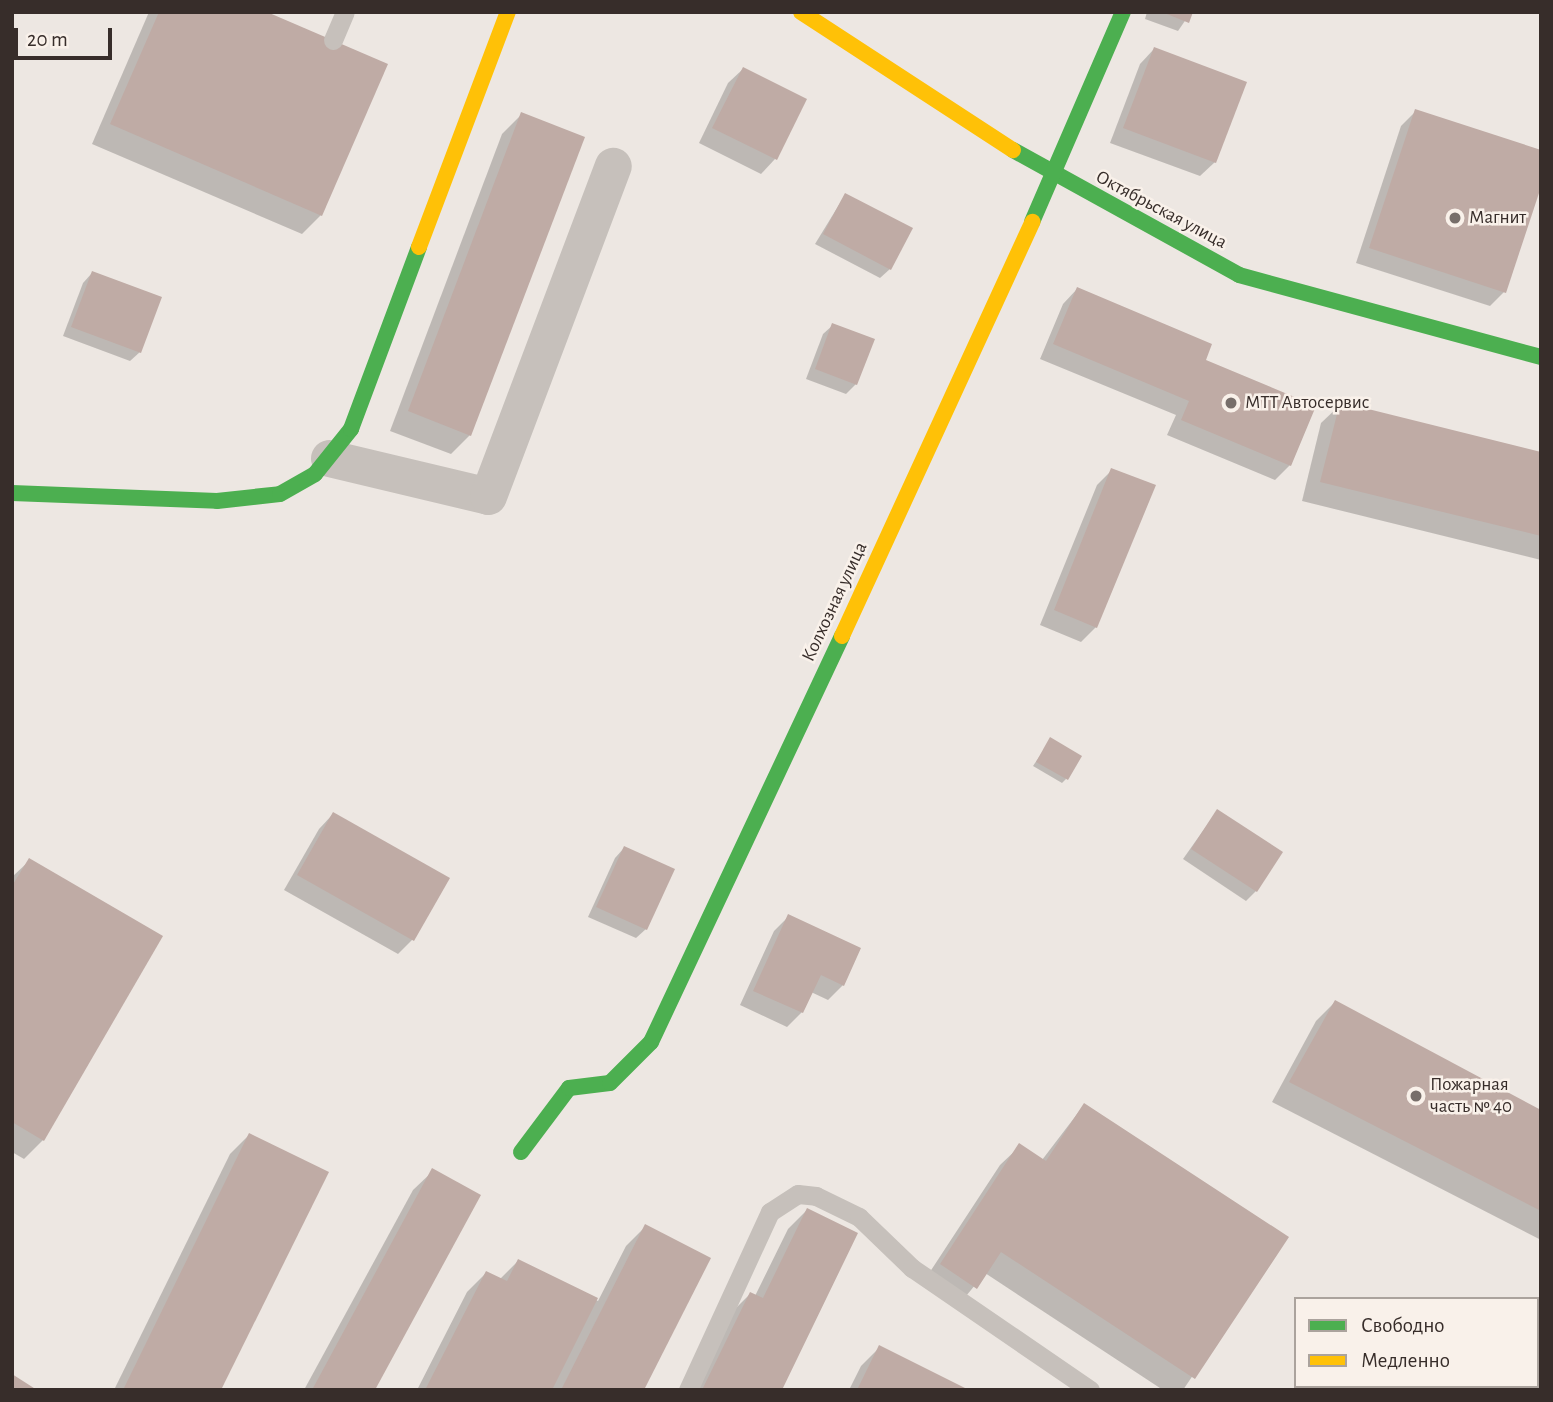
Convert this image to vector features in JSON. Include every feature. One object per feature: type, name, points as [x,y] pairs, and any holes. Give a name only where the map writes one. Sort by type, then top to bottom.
[{"type":"street","points":[[12,492],[217,501],[280,494],[316,474],[351,429],[508,12]]},
{"type":"street","name":"Октябрьская улица","points":[[802,12],[1053,176],[1239,275],[1541,357]]},
{"type":"street","name":"Колхозная улица","points":[[521,1152],[569,1088],[610,1083],[651,1042],[1053,176],[1123,12]]},
{"type":"street","points":[[329,458],[488,496],[613,166]]},
{"type":"lane","points":[[332,40],[345,12]]},
{"type":"lane","points":[[688,1390],[770,1212],[798,1194],[816,1196],[859,1217],[912,1268],[1090,1390]]},
{"type":"building","points":[[159,12],[267,12],[388,64],[322,216],[110,124]]},
{"type":"building","points":[[1162,12],[1193,12],[1189,23]]},
{"type":"building","points":[[1154,47],[1247,82],[1216,163],[1123,128]]},
{"type":"building","points":[[743,67],[807,99],[777,160],[712,128]]},
{"type":"building","name":"Магнит","points":[[1415,109],[1541,150],[1541,187],[1506,293],[1369,248]]},
{"type":"building","points":[[521,112],[585,137],[471,436],[408,411]]},
{"type":"building","points":[[845,193],[913,228],[891,270],[823,234]]},
{"type":"building","points":[[92,271],[162,297],[141,353],[71,327]]},
{"type":"building","points":[[1077,287],[1212,344],[1206,360],[1316,406],[1291,466],[1181,420],[1189,401],[1053,344]]},
{"type":"building","points":[[832,323],[875,339],[857,385],[815,369]]},
{"type":"building","points":[[1340,402],[1541,452],[1541,536],[1320,482]]},
{"type":"building","points":[[1111,468],[1156,485],[1097,628],[1054,610]]},
{"type":"building","points":[[1050,737],[1082,756],[1068,780],[1036,762]]},
{"type":"building","points":[[1217,809],[1283,852],[1257,892],[1191,849]]},
{"type":"building","points":[[333,812],[450,878],[414,941],[297,875]]},
{"type":"building","points":[[624,846],[675,869],[647,930],[596,907]]},
{"type":"building","points":[[29,858],[163,936],[44,1141],[12,1122],[12,886]]},
{"type":"building","points":[[788,914],[861,948],[844,986],[821,975],[803,1013],[753,991]]},
{"type":"building","name":"Пожарная часть № 40","points":[[1335,1000],[1541,1110],[1541,1211],[1289,1082]]},
{"type":"building","points":[[1084,1103],[1289,1237],[1195,1379],[1001,1252],[977,1289],[940,1264],[1019,1143],[1046,1161]]},
{"type":"building","points":[[249,1133],[329,1172],[221,1390],[123,1390]]},
{"type":"building","points":[[432,1168],[481,1195],[375,1390],[312,1390]]},
{"type":"building","points":[[807,1208],[858,1233],[782,1390],[702,1390],[750,1292],[763,1298]]},
{"type":"building","points":[[645,1224],[711,1258],[644,1390],[561,1390]]},
{"type":"building","points":[[518,1259],[598,1298],[552,1390],[425,1390],[486,1271],[507,1281]]},
{"type":"building","points":[[879,1345],[969,1390],[857,1390]]},
{"type":"building","points":[[12,1374],[37,1390],[12,1390]]},
{"type":"building","points":[[1539,1385],[1541,1390],[1498,1388],[1539,1388]]},
{"type":"building","points":[[1370,1388],[1374,1390],[1329,1390]]},
{"type":"traffic: fast","points":[[1032,222],[1123,12]]},
{"type":"traffic: fast","points":[[1013,150],[1239,275],[1541,357]]},
{"type":"traffic: fast","points":[[12,493],[217,501],[280,494],[315,474],[351,429],[419,247]]},
{"type":"traffic: fast","points":[[521,1152],[569,1088],[610,1083],[651,1042],[842,636]]},
{"type":"traffic: slow","points":[[419,247],[508,12]]},
{"type":"traffic: slow","points":[[801,12],[1013,150]]},
{"type":"traffic: slow","points":[[842,636],[1032,222]]},
{"type":"place","name":"Магнит","points":[[1455,218]]},
{"type":"place","name":"МТТ Автосервис","points":[[1231,403]]},
{"type":"place","name":"Пожарная часть № 40","points":[[1416,1096]]}]
